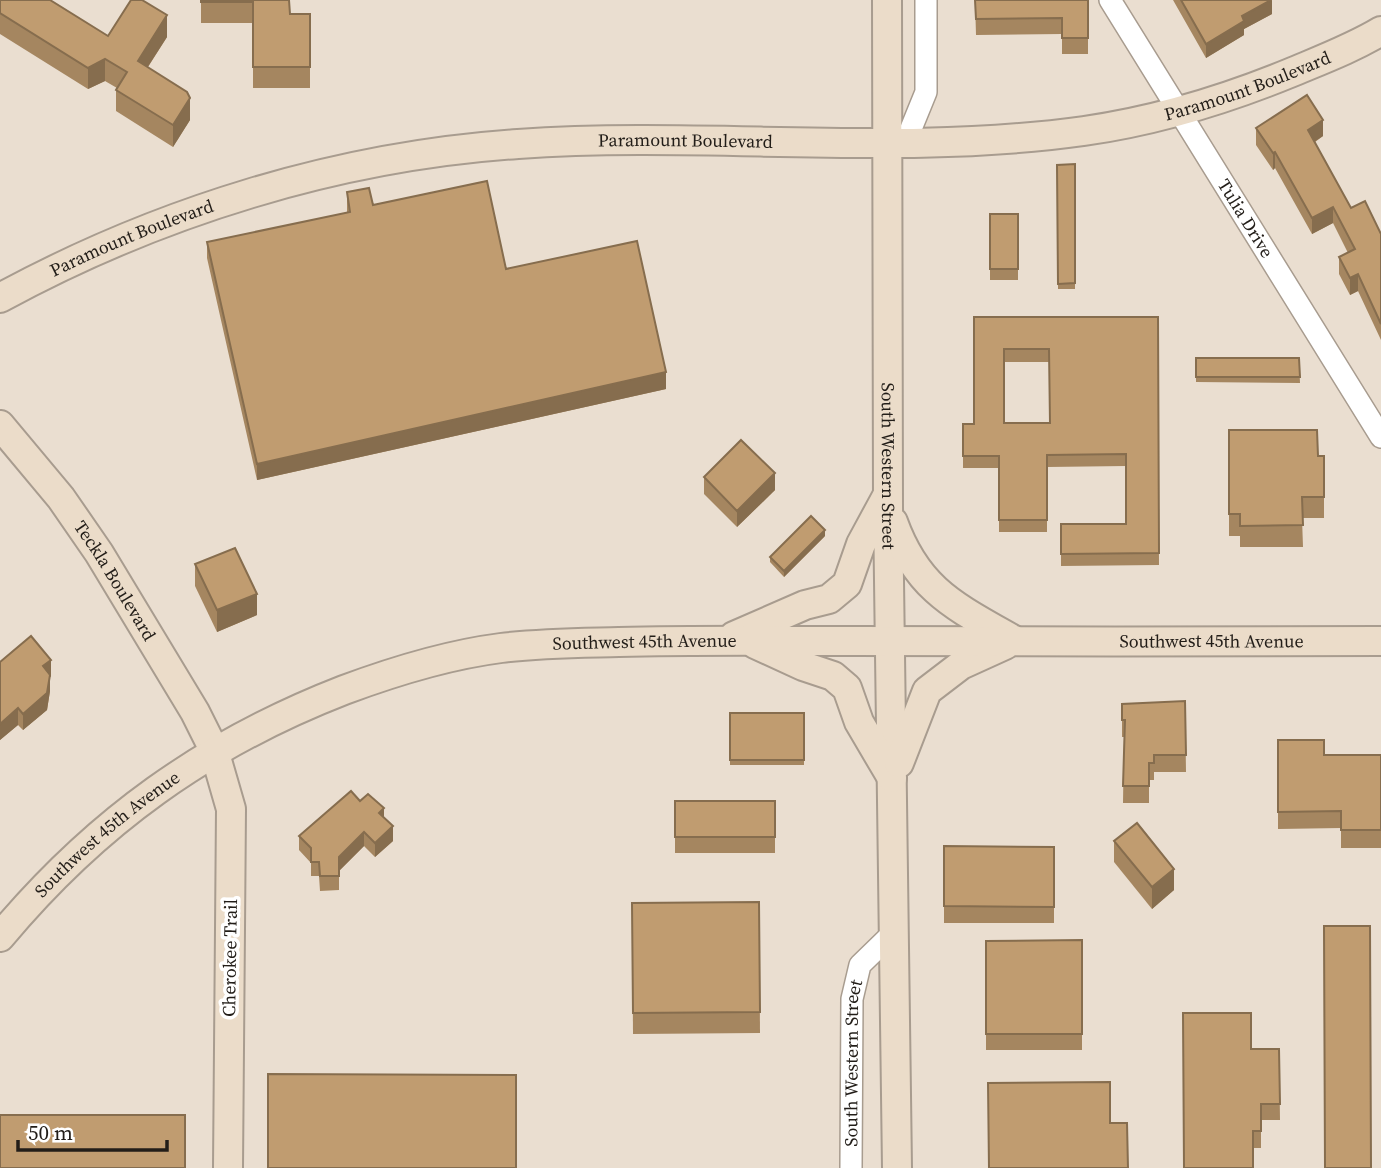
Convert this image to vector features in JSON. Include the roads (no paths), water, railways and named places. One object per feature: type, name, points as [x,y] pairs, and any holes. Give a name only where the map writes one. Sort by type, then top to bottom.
[{"type":"main road","name":"South Western Street","points":[[887,0],[897,141],[888,500],[892,641],[897,1168]]},
{"type":"main road","name":"Paramount Boulevard","points":[[0,298],[53,269],[174,219],[252,194],[389,161],[461,149],[532,143],[897,141],[1035,137],[1088,130],[1179,111],[1249,90],[1381,31]]},
{"type":"main road","name":"Teckla Boulevard","points":[[0,425],[54,489],[99,553],[195,712],[214,750]]},
{"type":"main road","points":[[737,641],[805,605],[829,599],[847,584],[861,544],[888,500]]},
{"type":"main road","points":[[888,500],[902,546],[924,581],[956,607],[1014,641]]},
{"type":"main road","points":[[737,641],[833,676],[847,688],[859,722],[893,779]]},
{"type":"main road","name":"Southwest 45th Avenue","points":[[0,937],[28,903],[88,845],[154,789],[214,750],[308,704],[398,670],[443,658],[523,645],[737,641],[1381,641]]},
{"type":"main road","points":[[893,779],[927,691],[961,665],[1014,641]]},
{"type":"main road","name":"Cherokee Trail","points":[[214,750],[231,809],[228,1168]]},
{"type":"street","points":[[897,141],[926,92],[926,0]]},
{"type":"street","name":"Tulia Drive","points":[[1110,0],[1381,437]]},
{"type":"street","name":"South Western Street","points":[[851,1168],[852,999],[860,965],[895,931]]}]
